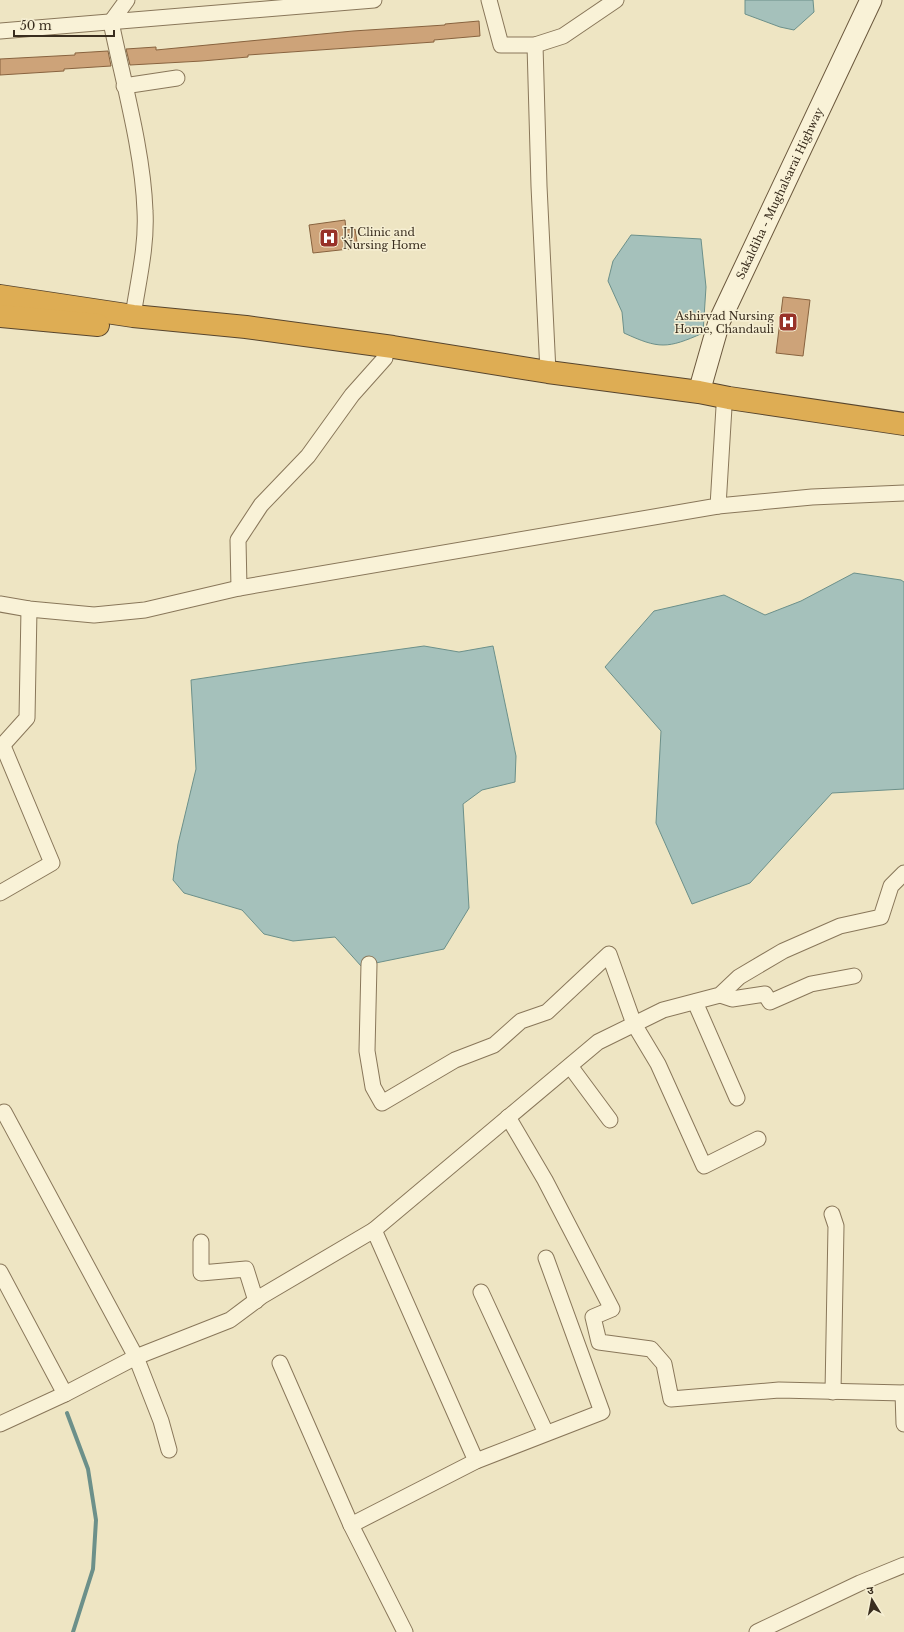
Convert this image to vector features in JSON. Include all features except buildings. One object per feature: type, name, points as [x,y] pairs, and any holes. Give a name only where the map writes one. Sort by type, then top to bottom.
[{"type":"highway","points":[[0,296],[133,316],[246,327],[378,345],[548,372],[699,392],[726,402],[904,433]]},
{"type":"highway","points":[[0,316],[236,338],[904,424]]},
{"type":"street","points":[[127,0],[111,22],[138,152],[145,211],[143,246],[133,316]]},
{"type":"street","points":[[0,31],[332,2],[374,0]]},
{"type":"street","points":[[489,0],[501,45],[535,45],[563,36],[616,0]]},
{"type":"street","name":"Sakaldiha - Mughalsarai Highway","points":[[699,392],[719,322],[871,0]]},
{"type":"street","points":[[535,45],[539,193],[548,372]]},
{"type":"street","points":[[124,86],[177,78]]},
{"type":"street","points":[[239,588],[238,540],[261,505],[308,456],[352,395],[385,358]]},
{"type":"street","points":[[718,506],[726,402]]},
{"type":"street","points":[[0,604],[29,609],[94,615],[145,610],[239,588],[718,506],[812,498],[904,493]]},
{"type":"street","points":[[0,893],[52,863],[2,747],[27,718],[29,609]]},
{"type":"street","points":[[0,1424],[65,1394],[136,1357],[230,1320],[256,1301],[374,1230],[598,1042],[663,1010],[720,995],[739,977],[783,951],[840,926],[881,917],[891,886],[904,873]]},
{"type":"street","points":[[369,964],[367,1051],[373,1087],[382,1103],[431,1076],[455,1060],[494,1045],[521,1021],[547,1012],[609,954],[634,1024],[658,1064],[704,1166],[758,1139]]},
{"type":"street","points":[[720,995],[732,999],[766,994],[770,1002],[811,984],[854,976]]},
{"type":"street","points":[[695,1002],[737,1098]]},
{"type":"street","points":[[570,1066],[610,1120]]},
{"type":"street","points":[[4,1112],[136,1357],[161,1421],[169,1450]]},
{"type":"street","points":[[508,1117],[545,1180],[612,1309],[593,1317],[599,1342],[652,1349],[664,1364],[671,1399],[779,1390],[903,1393],[904,1424]]},
{"type":"street","points":[[832,1214],[836,1226],[834,1392]]},
{"type":"street","points":[[374,1230],[476,1462]]},
{"type":"street","points":[[201,1242],[201,1273],[246,1269],[256,1301]]},
{"type":"street","points":[[351,1525],[476,1462],[602,1412],[546,1258]]},
{"type":"street","points":[[0,1272],[65,1394]]},
{"type":"street","points":[[481,1292],[546,1433]]},
{"type":"street","points":[[280,1363],[351,1525],[406,1632]]},
{"type":"street","points":[[757,1632],[860,1583],[904,1566]]},
{"type":"water","points":[[745,0],[813,0],[814,12],[794,30],[780,27],[745,14]]},
{"type":"water","points":[[631,235],[701,239],[706,287],[703,333],[680,342],[663,345],[646,342],[624,333],[622,312],[608,281],[613,261]]},
{"type":"water","points":[[854,573],[901,580],[904,582],[904,789],[832,793],[750,883],[692,904],[656,823],[661,731],[605,667],[654,611],[724,595],[765,615],[801,601]]},
{"type":"water","points":[[424,646],[459,652],[493,646],[516,756],[515,782],[482,790],[463,804],[469,908],[444,949],[361,966],[335,937],[293,941],[264,934],[242,910],[184,893],[173,880],[178,844],[196,769],[191,680]]},
{"type":"waterway","points":[[67,1413],[88,1469],[96,1520],[93,1569],[73,1632]]},
{"type":"place","name":"J.J Clinic and Nursing Home","points":[[329,238]]},
{"type":"place","name":"Ashirvad Nursing Home, Chandauli","points":[[788,322]]}]
